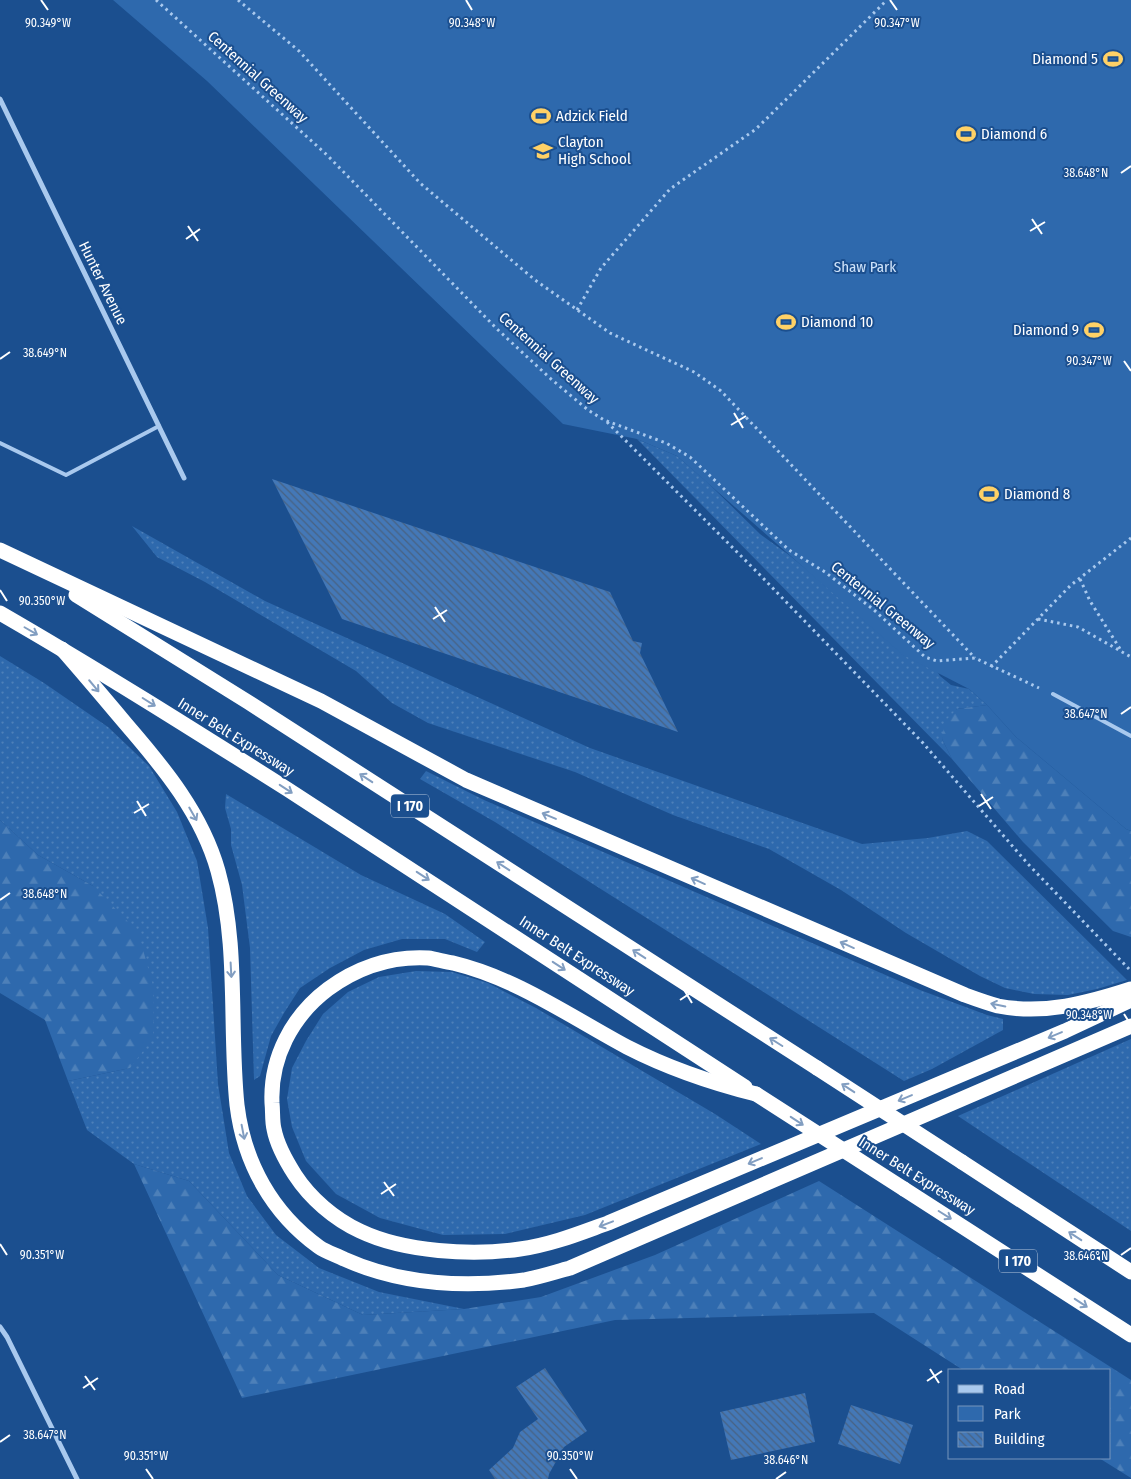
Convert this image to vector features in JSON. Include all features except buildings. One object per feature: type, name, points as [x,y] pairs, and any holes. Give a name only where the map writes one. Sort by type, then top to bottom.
[{"type":"highway","points":[[0,551],[321,701],[466,780],[965,995],[998,1006],[1027,1009],[1063,1007],[1086,1003],[1131,988]]},
{"type":"highway","name":"I 170","points":[[0,551],[76,595],[248,702],[1131,1272]]},
{"type":"highway","name":"Inner Belt Expressway","points":[[0,613],[172,716],[407,866],[756,1094],[1131,1335]]},
{"type":"highway","points":[[62,649],[151,753],[181,792],[203,831],[218,871],[231,954],[237,1106],[246,1147],[261,1185],[285,1218],[320,1248],[355,1264],[428,1282],[479,1284],[526,1279],[570,1268],[1131,1026]]},
{"type":"highway","points":[[756,1094],[715,1084],[670,1067],[494,976],[431,958],[401,958],[368,966],[341,980],[312,1001],[294,1024],[279,1055],[272,1089],[274,1129],[284,1159],[305,1190],[333,1215],[360,1231],[393,1242],[432,1249],[476,1253],[521,1249],[561,1240],[608,1223],[1065,1031],[1131,1000]]},
{"type":"street","name":"Hunter Avenue","points":[[0,99],[184,478]]},
{"type":"street","points":[[0,1327],[7,1337],[77,1479]]},
{"type":"lane","points":[[0,443],[66,475],[159,426]]},
{"type":"lane","points":[[1053,694],[1131,736]]},
{"type":"path","name":"Centennial Greenway","points":[[156,0],[327,155],[497,329],[588,410],[604,420],[666,443],[690,457],[789,550],[825,572],[860,599],[925,656],[936,661],[975,658]]},
{"type":"path","points":[[238,0],[299,51],[420,183],[535,280],[610,333],[694,372],[721,391],[975,658],[1053,694]]},
{"type":"path","points":[[577,310],[601,268],[670,189],[756,129],[887,0]]},
{"type":"path","points":[[604,420],[761,576],[923,743],[1028,864],[1124,964]]},
{"type":"path","points":[[991,667],[1071,586],[1131,538]]},
{"type":"path","points":[[1080,578],[1090,601],[1122,652]]},
{"type":"path","points":[[1038,619],[1078,627],[1131,657]]},
{"type":"green space","name":"Shaw Park","points":[[113,0],[1131,0],[1131,831],[1126,829],[1016,737],[987,705],[969,689],[903,655],[677,456],[637,439],[563,424],[207,81]]},
{"type":"green space","points":[[637,439],[677,456],[707,482],[760,534],[817,578],[852,601],[933,665],[940,676],[951,685],[969,689],[987,705],[957,709],[942,739],[952,759]]},
{"type":"green space","points":[[132,526],[265,601],[590,748],[862,844],[928,838],[967,831],[987,841],[1127,980],[1068,995],[1034,994],[1005,988],[980,976],[906,933],[841,890],[769,849],[673,815],[575,772],[428,723],[392,703],[356,671],[205,582],[157,557]]},
{"type":"green space","points":[[0,656],[44,683],[108,727],[149,766],[177,812],[197,861],[208,928],[218,1084],[229,1153],[247,1196],[276,1235],[319,1268],[379,1292],[464,1309],[363,1315],[278,1275],[189,1181],[134,1164],[87,1130],[68,1081],[130,1068],[93,886],[38,855],[0,820]]},
{"type":"green space","points":[[987,705],[1016,737],[1126,829],[1131,831],[1131,937],[1113,931],[1023,842],[952,759],[942,739],[945,721],[957,709]]},
{"type":"green space","points":[[426,771],[484,800],[920,990],[987,1015],[1003,1019],[1003,1030],[932,1069],[904,1081],[495,822],[420,779]]},
{"type":"green space","points":[[226,794],[361,875],[445,914],[485,942],[477,952],[445,939],[402,939],[364,950],[330,968],[300,988],[271,1036],[260,1076],[254,1080],[250,948],[242,885],[231,845],[231,829],[225,808]]},
{"type":"green space","points":[[0,820],[38,855],[93,886],[138,932],[154,989],[153,1038],[130,1068],[68,1081],[45,1020],[0,993]]},
{"type":"green space","points":[[416,971],[452,972],[488,983],[536,1008],[715,1114],[761,1144],[585,1215],[505,1234],[443,1235],[380,1218],[336,1194],[306,1161],[292,1127],[287,1099],[292,1068],[323,1014],[348,992],[379,977]]},
{"type":"green space","points":[[1131,1039],[1131,1231],[958,1116]]},
{"type":"green space","points":[[134,1164],[189,1181],[278,1275],[363,1315],[464,1309],[541,1297],[655,1255],[819,1181],[1131,1380],[1131,1478],[1101,1459],[1111,1459],[1111,1369],[961,1369],[874,1313],[615,1320],[242,1398]]},
{"type":"place","name":"Diamond 5","points":[[1113,59]]},
{"type":"place","name":"Adzick Field","points":[[541,116]]},
{"type":"place","name":"Diamond 6","points":[[966,134]]},
{"type":"place","name":"Clayton High School","points":[[543,151]]},
{"type":"place","name":"Diamond 10","points":[[786,322]]},
{"type":"place","name":"Diamond 9","points":[[1094,330]]},
{"type":"place","name":"Diamond 8","points":[[989,494]]}]
